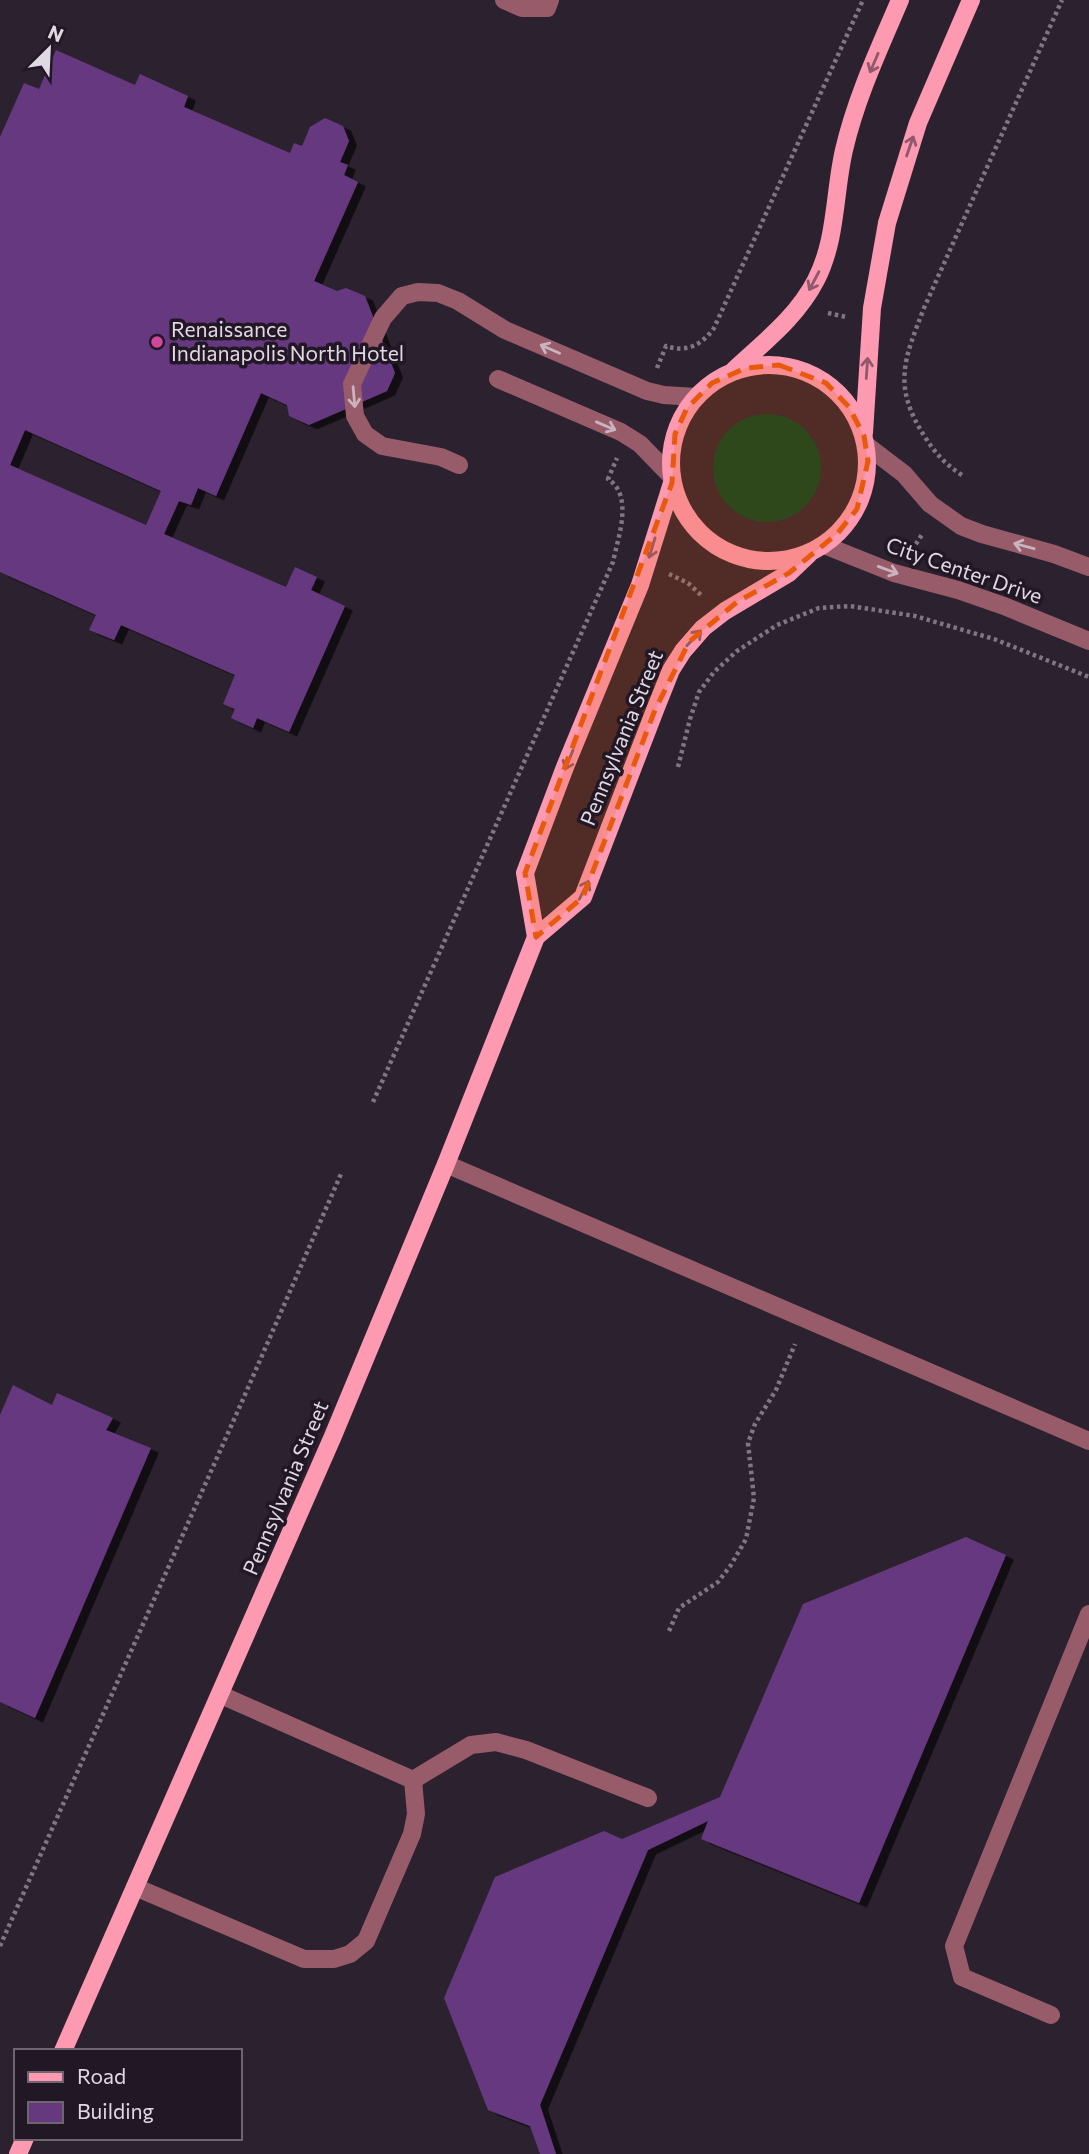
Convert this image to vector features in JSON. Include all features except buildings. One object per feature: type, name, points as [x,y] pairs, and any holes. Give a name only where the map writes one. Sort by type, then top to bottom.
[{"type":"main road","points":[[730,373],[781,327],[800,306],[816,279],[828,247],[842,160],[853,114],[900,0]]},
{"type":"main road","points":[[865,441],[854,414],[839,394],[811,374],[779,365],[746,368],[712,383],[696,397],[684,414],[675,434],[670,461],[672,479],[679,504],[690,523],[706,539],[724,551],[744,559],[766,562],[788,560],[817,549],[848,523],[857,509],[867,477],[865,441],[872,308],[887,223],[918,123],[971,0]]},
{"type":"main road","name":"Pennsylvania Street","points":[[536,937],[525,873],[565,767],[640,585],[672,479]]},
{"type":"main road","name":"Pennsylvania Street","points":[[64,2049],[333,1436],[446,1164],[536,937],[583,897],[650,721],[671,670],[683,651],[696,635],[718,616],[737,602],[789,573],[817,549]]},
{"type":"street","points":[[504,0],[522,8],[547,8],[550,0]]},
{"type":"street","points":[[459,465],[441,457],[382,446],[365,434],[355,416],[352,384],[383,318],[402,296],[418,292],[438,293],[505,330],[624,382],[656,393],[696,397]]},
{"type":"street","points":[[498,379],[621,432],[640,444],[672,479]]},
{"type":"street","name":"City Center Drive","points":[[865,441],[904,474],[930,504],[961,526],[1089,567]]},
{"type":"street","name":"City Center Drive","points":[[817,549],[958,590],[1089,641]]},
{"type":"street","points":[[446,1164],[1089,1441]]},
{"type":"street","points":[[1051,2015],[962,1976],[954,1946],[1089,1614]]},
{"type":"street","points":[[220,1695],[413,1780]]},
{"type":"street","points":[[413,1780],[471,1745],[496,1742],[526,1750],[648,1798]]},
{"type":"street","points":[[135,1887],[304,1959],[334,1959],[350,1954],[366,1941],[412,1834],[416,1814],[413,1780]]},
{"type":"path","points":[[653,379],[666,346],[678,349],[694,347],[714,328],[863,0]]},
{"type":"path","points":[[962,475],[940,458],[912,417],[905,396],[904,373],[911,340],[924,308],[1062,0]]},
{"type":"path","points":[[827,312],[846,317]]},
{"type":"path","points":[[373,1102],[613,562],[622,505],[618,488],[608,479],[622,448]]},
{"type":"path","points":[[912,551],[923,533]]},
{"type":"path","points":[[668,573],[688,583],[702,596]]},
{"type":"path","points":[[678,767],[699,692],[714,672],[737,651],[778,625],[819,608],[850,606],[915,616],[994,639],[1089,677]]},
{"type":"path","points":[[0,1946],[341,1174]]},
{"type":"path","points":[[669,1631],[679,1608],[718,1582],[746,1538],[754,1498],[748,1443],[755,1424],[776,1390],[795,1344]]},
{"type":"highlighted area","points":[[779,365],[826,383],[849,407],[864,436],[868,461],[857,509],[837,534],[789,573],[737,602],[689,642],[655,710],[583,897],[536,937],[525,873],[672,483],[675,434],[687,408],[712,383],[746,368]]},
{"type":"green space","points":[[767,414],[788,418],[805,430],[817,447],[821,468],[817,489],[805,506],[788,518],[767,522],[746,518],[729,506],[717,489],[713,468],[717,447],[729,430],[746,418]]},
{"type":"place","name":"Renaissance Indianapolis North Hotel","points":[[157,342]]}]
